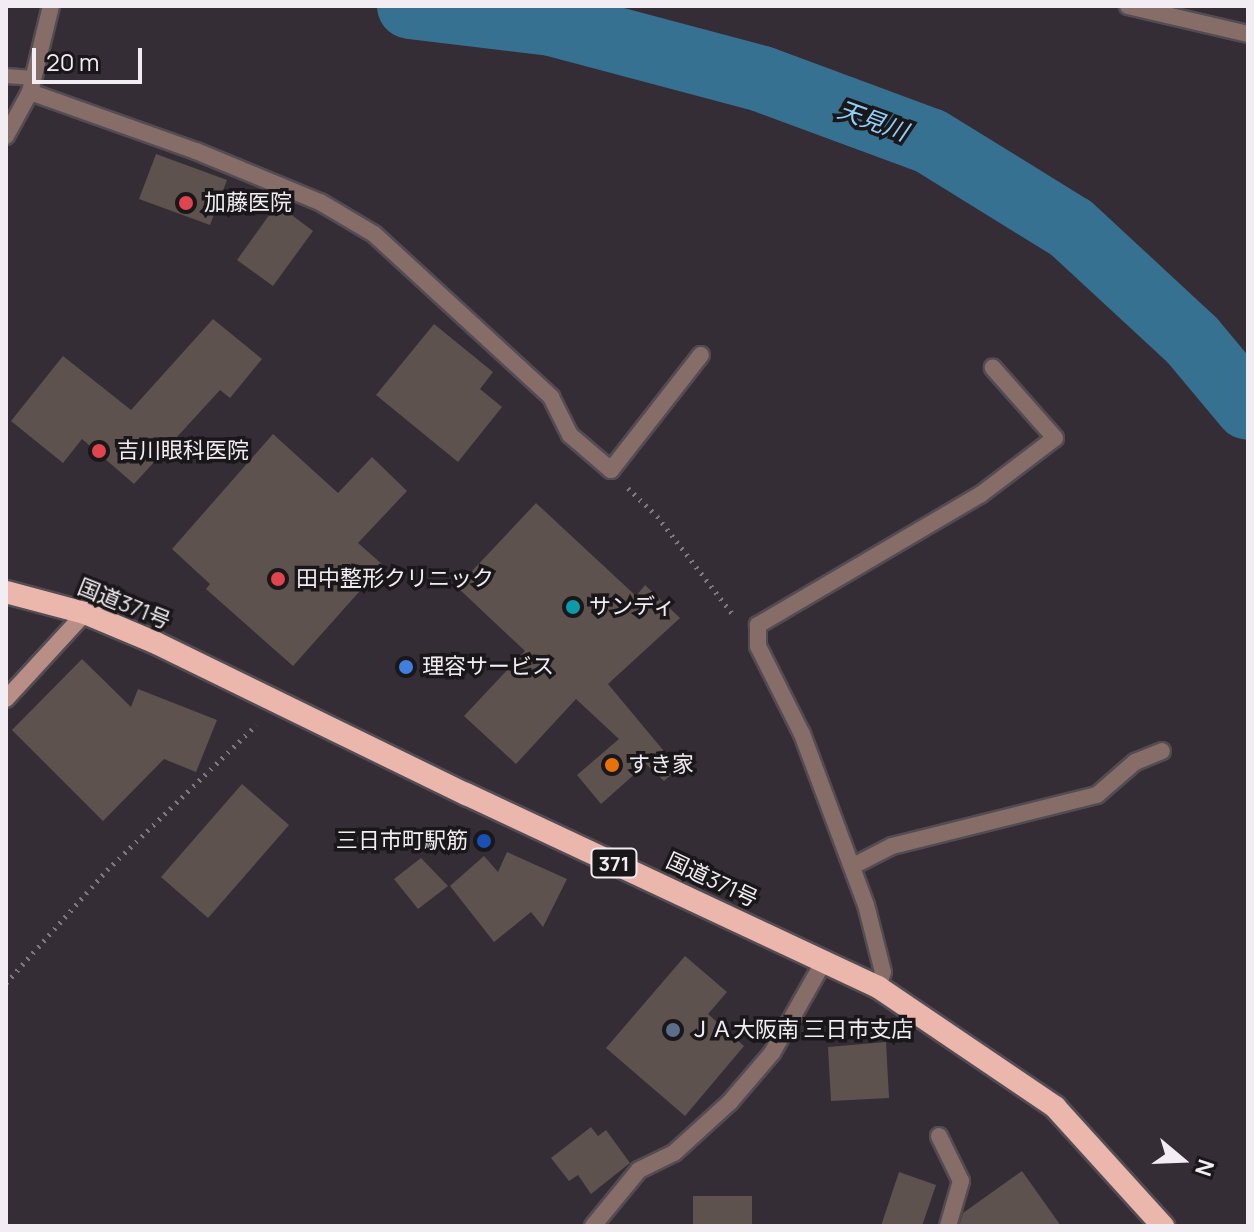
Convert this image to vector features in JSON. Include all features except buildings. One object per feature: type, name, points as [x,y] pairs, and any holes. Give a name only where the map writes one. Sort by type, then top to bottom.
[{"type":"highway","name":"国道371号","points":[[6,592],[85,613],[878,987],[1055,1107],[1163,1226]]},
{"type":"main road","points":[[6,699],[85,613]]},
{"type":"street","points":[[6,136],[32,85],[51,6]]},
{"type":"street","points":[[1128,6],[1248,34]]},
{"type":"street","points":[[32,85],[320,202],[374,234],[551,397],[570,435],[611,470],[701,355]]},
{"type":"street","points":[[878,987],[883,972],[853,866],[802,734],[758,646],[758,625],[980,495],[1055,438],[993,368]]},
{"type":"street","points":[[853,866],[892,846],[1097,795],[1135,762],[1162,751]]},
{"type":"street","points":[[593,1226],[639,1170],[674,1153],[739,1093],[772,1053],[824,961]]},
{"type":"street","points":[[939,1136],[961,1181],[948,1226]]},
{"type":"lane","points":[[6,76],[32,85]]},
{"type":"path","points":[[611,470],[657,516],[758,646]]},
{"type":"path","points":[[6,983],[107,870],[281,703]]},
{"type":"waterway","name":"天見川","points":[[410,6],[552,23],[762,79],[930,141],[1071,228],[1192,340],[1248,407]]},
{"type":"place","name":"加藤医院","points":[[186,203]]},
{"type":"place","name":"吉川眼科医院","points":[[99,451]]},
{"type":"place","name":"田中整形クリニック","points":[[278,579]]},
{"type":"place","name":"サンディ","points":[[573,607]]},
{"type":"place","name":"理容サービス","points":[[406,667]]},
{"type":"place","name":"すき家","points":[[612,765]]},
{"type":"place","name":"三日市町駅筋","points":[[484,841]]},
{"type":"place","name":"ＪＡ大阪南 三日市支店","points":[[673,1030]]}]
